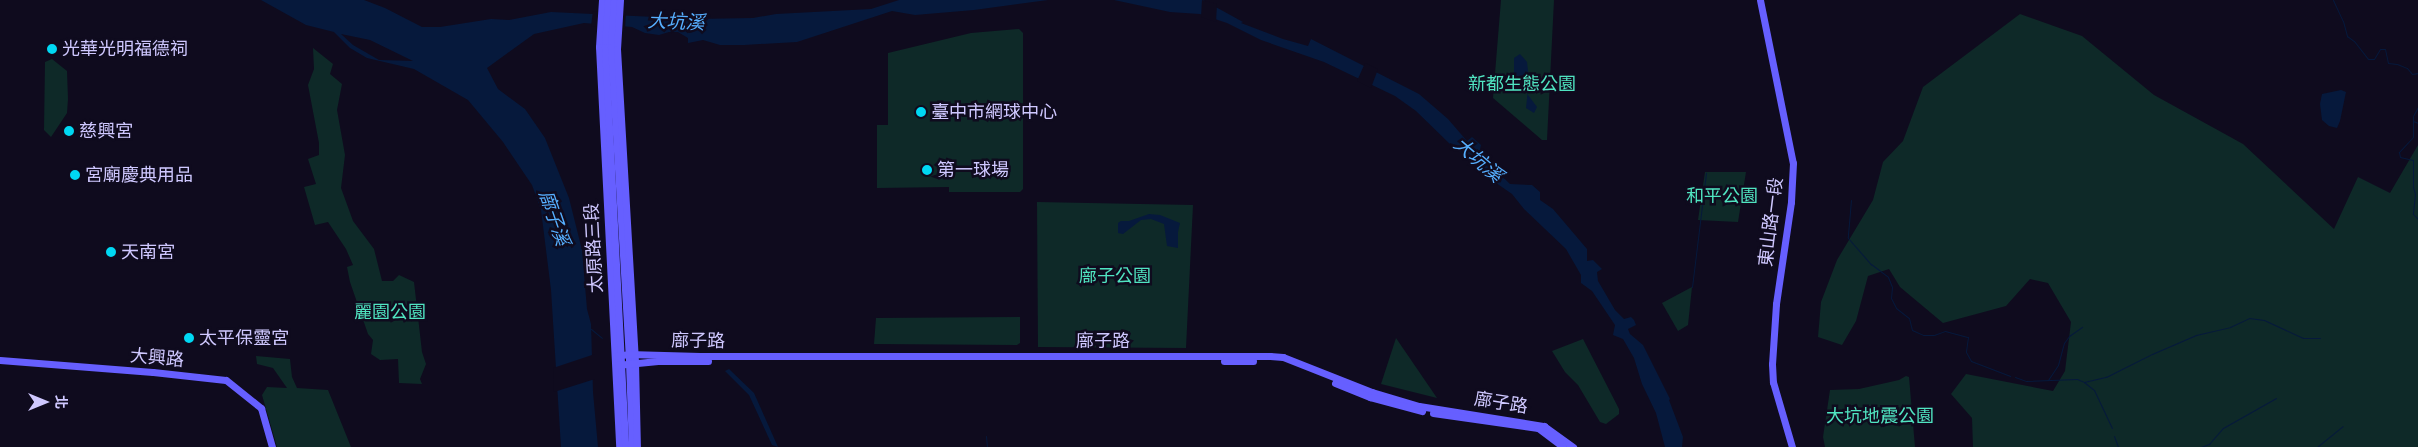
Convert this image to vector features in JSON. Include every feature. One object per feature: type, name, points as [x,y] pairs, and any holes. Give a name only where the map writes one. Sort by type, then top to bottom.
[{"type":"main road","points":[[602,0],[608,48]]},
{"type":"main road","points":[[608,0],[608,48]]},
{"type":"main road","points":[[608,48],[614,0]]},
{"type":"main road","points":[[608,48],[620,0]]},
{"type":"main road","name":"東山路一段","points":[[1760,0],[1793,163],[1791,202],[1776,304],[1772,364],[1773,382],[1784,428],[1792,447]]},
{"type":"main road","name":"太原路三段","points":[[608,48],[625,355],[637,447]]},
{"type":"main road","name":"太原路三段","points":[[608,48],[632,447]]},
{"type":"main road","name":"廍子路","points":[[625,355],[1283,357],[1372,392],[1411,404],[1544,426],[1573,447]]},
{"type":"main road","name":"大興路","points":[[0,360],[153,372],[226,380],[261,408],[272,447]]},
{"type":"main road","name":"廍子路","points":[[626,363],[1270,360],[1282,362],[1370,397],[1414,410],[1538,428],[1563,447]]},
{"type":"main road","name":"太原路三段","points":[[619,447],[626,363]]},
{"type":"main road","name":"太原路三段","points":[[625,447],[626,363]]},
{"type":"green space","name":"新都生態公園","points":[[1501,0],[1554,0],[1547,140],[1542,140],[1493,98]]},
{"type":"green space","points":[[2020,14],[2082,36],[2154,95],[2243,144],[2334,229],[2358,177],[2390,193],[2418,145],[2418,447],[1973,447],[1972,418],[1951,394],[1966,374],[2053,391],[2065,371],[2071,322],[2048,283],[2030,279],[2006,306],[1943,323],[1900,287],[1889,269],[1868,276],[1856,321],[1842,345],[1818,337],[1821,302],[1837,260],[1873,200],[1883,162],[1903,141],[1923,87]]},
{"type":"green space","points":[[1019,29],[1023,33],[1023,189],[1020,192],[949,192],[949,187],[877,188],[877,125],[888,125],[888,53],[971,33]]},
{"type":"green space","name":"麗園公園","points":[[313,48],[333,64],[330,74],[342,84],[337,110],[345,155],[341,188],[353,221],[374,249],[382,281],[393,281],[399,275],[414,282],[422,352],[426,364],[420,379],[422,384],[399,383],[398,359],[380,360],[371,354],[373,340],[368,334],[350,282],[347,267],[353,265],[346,249],[328,222],[315,225],[304,187],[316,184],[308,159],[319,155],[319,143],[308,85],[314,69]]},
{"type":"green space","points":[[52,59],[67,71],[68,99],[67,113],[51,137],[44,130],[45,62]]},
{"type":"green space","name":"和平公園","points":[[1705,172],[1746,172],[1738,222],[1698,220]]},
{"type":"green space","name":"廍子公園","points":[[1037,202],[1193,205],[1186,348],[1038,347]]},
{"type":"green space","points":[[1692,287],[1688,325],[1678,331],[1662,303]]},
{"type":"green space","points":[[1020,317],[1020,343],[1017,345],[874,344],[876,318]]},
{"type":"green space","points":[[1396,338],[1437,398],[1381,384]]},
{"type":"green space","points":[[1583,339],[1619,409],[1619,414],[1606,424],[1600,422],[1578,385],[1565,372],[1552,351]]},
{"type":"green space","points":[[256,356],[290,359],[292,377],[297,388],[328,390],[351,447],[277,447],[262,395],[267,387],[287,388],[273,368],[257,364]]},
{"type":"green space","name":"大坑地震公園","points":[[1906,376],[1909,377],[1915,447],[1825,447],[1823,437],[1830,390],[1859,389],[1899,380]]},
{"type":"water","points":[[261,0],[364,0],[385,8],[422,27],[440,27],[491,19],[509,20],[551,12],[697,19],[753,18],[776,14],[871,9],[899,0],[1048,0],[974,10],[915,15],[892,11],[797,42],[744,45],[720,45],[703,40],[688,43],[688,38],[678,32],[659,35],[645,33],[632,27],[584,23],[534,34],[487,68],[498,89],[525,109],[545,138],[569,198],[582,250],[587,309],[591,324],[593,392],[598,447],[561,447],[551,290],[541,210],[532,185],[503,142],[468,100],[414,69],[367,58],[350,48],[334,32],[306,25]],"holes":[[[341,34],[370,40],[413,61],[379,60],[353,45]]]},
{"type":"water","name":"大坑溪","points":[[1114,0],[1203,0],[1243,22],[1241,23],[1283,39],[1308,46],[1311,39],[1419,94],[1448,119],[1467,141],[1472,137],[1481,145],[1479,154],[1510,184],[1532,185],[1540,192],[1540,200],[1553,209],[1587,249],[1587,261],[1593,260],[1602,269],[1597,272],[1598,281],[1615,310],[1624,319],[1631,317],[1634,320],[1636,325],[1628,329],[1630,334],[1643,345],[1670,399],[1683,437],[1682,447],[1665,447],[1656,413],[1642,384],[1634,358],[1623,339],[1613,335],[1615,325],[1592,291],[1581,283],[1581,275],[1566,249],[1524,209],[1512,194],[1486,176],[1474,161],[1453,147],[1416,111],[1395,96],[1324,62],[1261,40],[1227,23],[1200,14],[1170,12]]},
{"type":"water","points":[[1520,54],[1527,62],[1529,79],[1526,71],[1522,81],[1514,73],[1514,58]]},
{"type":"water","points":[[1529,79],[1528,95],[1537,107],[1534,113],[1526,108]]},
{"type":"water","points":[[2341,90],[2346,92],[2337,128],[2329,126],[2322,120],[2320,104],[2322,94]]},
{"type":"water","points":[[1149,214],[1160,215],[1180,223],[1178,248],[1167,246],[1164,224],[1151,219],[1141,220],[1123,234],[1118,233],[1118,223],[1121,221],[1129,221]]},
{"type":"water","points":[[729,369],[754,393],[778,447],[772,445],[749,395],[725,371]]},
{"type":"pier","points":[[1202,0],[1217,4],[1216,22],[1201,17]]},
{"type":"pier","points":[[593,11],[626,12],[625,29],[591,26]]},
{"type":"pier","points":[[1365,63],[1378,69],[1371,88],[1357,81]]},
{"type":"pier","points":[[595,354],[595,379],[554,392],[553,368]]},
{"type":"waterway","points":[[2333,0],[2343,21],[2347,36],[2354,41],[2368,59],[2374,59],[2380,49],[2385,49],[2388,63],[2407,68],[2412,74],[2418,73]]},
{"type":"waterway","points":[[2418,107],[2413,116],[2413,121],[2418,123]]},
{"type":"waterway","points":[[2413,121],[2413,137],[2399,152],[2400,157],[2413,160],[2413,187],[2415,194],[2413,214],[2418,219]]},
{"type":"waterway","points":[[1692,287],[1706,173]]},
{"type":"waterway","points":[[1851,200],[1848,238],[1871,264],[1888,277],[1892,287],[1891,298],[1896,308],[1909,318],[1912,330],[1923,335],[1934,335],[1945,331],[1968,337],[1966,352],[1971,361],[2010,376]]},
{"type":"waterway","points":[[2084,382],[2106,377],[2196,335],[2230,327],[2249,318],[2264,320],[2303,338],[2320,338]]},
{"type":"waterway","points":[[2048,380],[2058,365],[2064,343],[2069,336],[2082,327]]},
{"type":"waterway","points":[[591,329],[602,338]]},
{"type":"waterway","points":[[2015,377],[2026,381],[2077,379],[2084,382],[2094,390],[2112,428]]},
{"type":"waterway","points":[[2201,447],[2209,444],[2223,428],[2276,398]]},
{"type":"waterway","points":[[2317,447],[2343,426]]},
{"type":"waterway","points":[[986,436],[987,447]]},
{"type":"waterway","points":[[2114,436],[2118,447]]},
{"type":"place","name":"光華光明福德祠","points":[[52,49]]},
{"type":"place","name":"臺中市網球中心","points":[[921,112]]},
{"type":"place","name":"慈興宮","points":[[69,131]]},
{"type":"place","name":"第一球場","points":[[927,170]]},
{"type":"place","name":"宮廟慶典用品","points":[[75,175]]},
{"type":"place","name":"天南宮","points":[[111,252]]},
{"type":"place","name":"太平保靈宮","points":[[189,338]]},
{"type":"water label","name":"廍子溪","points":[[554,218]]}]
